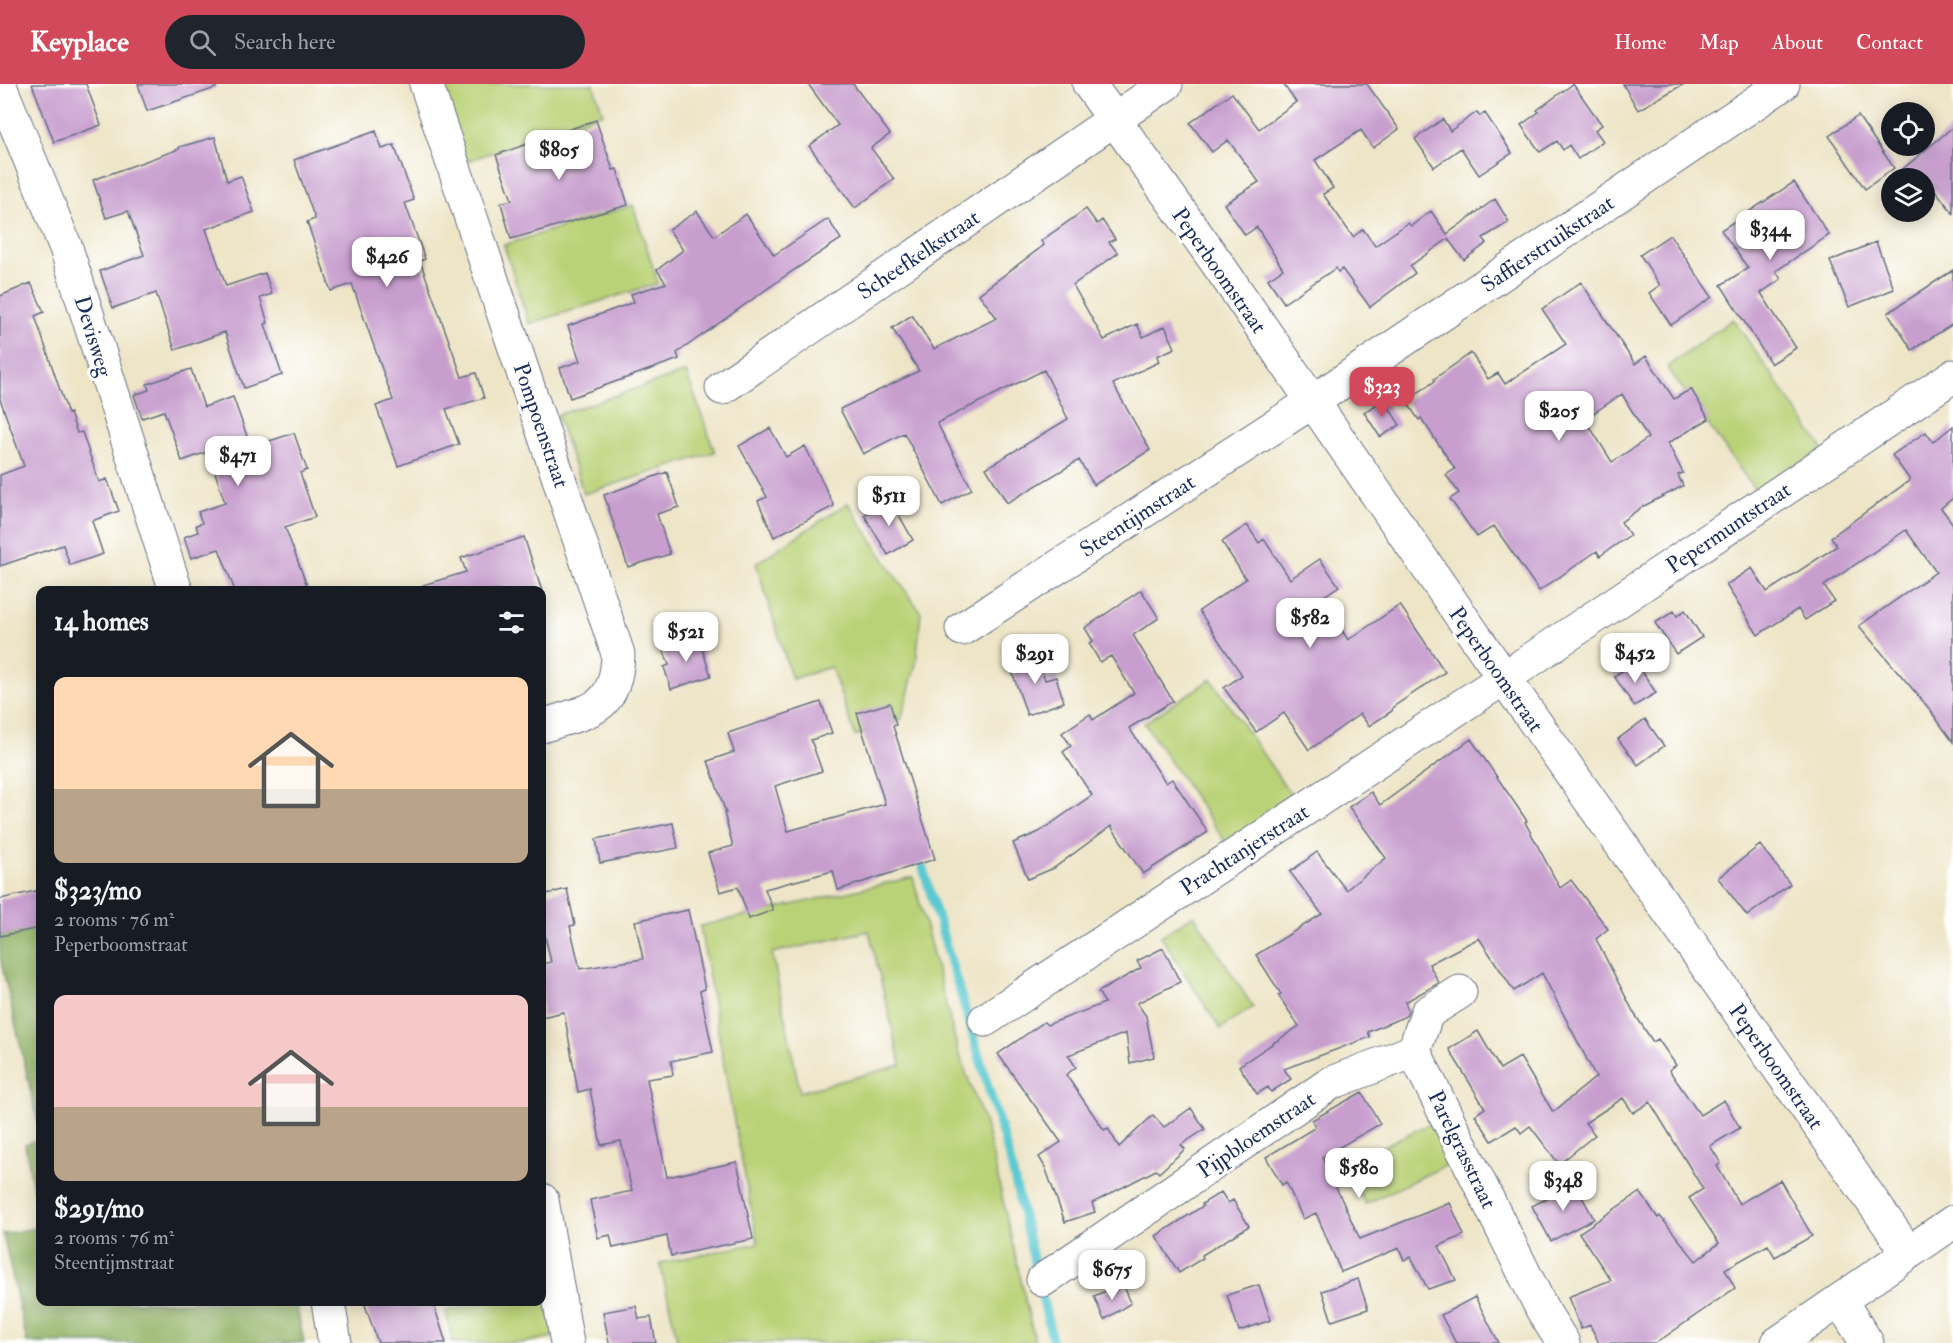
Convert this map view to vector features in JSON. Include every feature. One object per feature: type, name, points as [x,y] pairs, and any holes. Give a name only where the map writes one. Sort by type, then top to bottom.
[{"type":"street","name":"Pompoenstraat","points":[[426,84],[618,654],[617,676],[612,691],[597,707],[546,725]]},
{"type":"street","name":"Peperboomstraat","points":[[1089,84],[1908,1252]]},
{"type":"street","name":"Scheefkelkstraat","points":[[722,388],[1166,84]]},
{"type":"street","name":"Saffierstruikstraat","points":[[1312,402],[1783,84]]},
{"type":"street","name":"Devisweg","points":[[0,86],[66,248],[174,586]]},
{"type":"street","name":"Pepermuntstraat","points":[[1504,678],[1953,376]]},
{"type":"street","name":"Steentijmstraat","points":[[962,629],[1312,402]]},
{"type":"street","name":"Prachtanjerstraat","points":[[985,1020],[1504,678]]},
{"type":"street","points":[[1414,1051],[1427,1013],[1460,992]]},
{"type":"street","name":"Pijpbloemstraat","points":[[1042,1280],[1331,1083],[1414,1051]]},
{"type":"street","name":"Parelgrasstraat","points":[[1414,1051],[1537,1298],[1563,1343]]},
{"type":"street","points":[[1778,1343],[1953,1222]]},
{"type":"street","points":[[546,1223],[567,1343]]},
{"type":"street","points":[[1840,1300],[1867,1343]]},
{"type":"street","points":[[329,1306],[335,1343]]},
{"type":"green space","points":[[442,84],[593,84],[603,113],[462,163]]},
{"type":"green space","points":[[633,205],[658,283],[529,324],[504,245]]},
{"type":"green space","points":[[1733,319],[1823,449],[1757,493],[1667,367]]},
{"type":"green space","points":[[686,372],[715,452],[584,494],[557,415]]},
{"type":"green space","points":[[848,503],[921,612],[916,664],[901,720],[855,736],[831,667],[792,679],[756,563]]},
{"type":"green space","points":[[1211,679],[1296,802],[1228,846],[1144,723]]},
{"type":"green space","points":[[913,877],[958,1051],[987,1130],[1035,1343],[678,1343],[660,1263],[758,1243],[732,1111],[700,926]],"holes":[[[869,931],[901,1065],[800,1092],[772,953]]]},
{"type":"green space","points":[[1194,915],[1253,1007],[1220,1029],[1161,936]]},
{"type":"green space","points":[[36,928],[36,1114],[0,957],[0,935]]},
{"type":"green space","points":[[1435,1121],[1455,1161],[1365,1204],[1346,1164]]},
{"type":"green space","points":[[36,1140],[36,1205],[25,1144]]},
{"type":"green space","points":[[36,1228],[36,1306],[297,1306],[304,1343],[27,1343],[3,1234]]},
{"type":"green space","points":[[546,1304],[556,1336],[524,1343],[453,1343],[446,1311],[469,1306],[546,1306]]},
{"type":"building","points":[[32,84],[86,84],[101,125],[54,142]]},
{"type":"building","points":[[138,84],[216,84],[216,88],[147,111]]},
{"type":"building","points":[[808,84],[853,84],[890,134],[871,148],[894,179],[855,208],[809,146],[838,125]]},
{"type":"building","points":[[1283,84],[1367,84],[1399,129],[1373,148],[1361,130],[1315,160],[1333,188],[1323,194],[1353,237],[1363,229],[1375,246],[1408,223],[1411,226],[1431,211],[1447,234],[1495,199],[1509,222],[1483,238],[1487,243],[1464,260],[1448,239],[1410,266],[1415,273],[1370,307],[1342,269],[1338,272],[1336,268],[1284,303],[1268,279],[1283,269],[1257,227],[1245,235],[1224,204],[1259,182],[1228,140],[1212,152],[1190,123],[1232,93],[1259,129],[1296,102]]},
{"type":"building","points":[[1573,84],[1602,125],[1595,130],[1603,141],[1578,159],[1569,145],[1563,150],[1557,141],[1540,152],[1521,125],[1539,112],[1537,110]]},
{"type":"building","points":[[1623,84],[1684,84],[1638,110]]},
{"type":"building","points":[[1477,112],[1480,116],[1485,113],[1512,153],[1479,175],[1461,148],[1434,167],[1415,139],[1443,119],[1450,131]]},
{"type":"building","points":[[1858,116],[1881,149],[1881,156],[1886,156],[1894,168],[1881,168],[1881,177],[1865,189],[1829,136]]},
{"type":"building","points":[[596,120],[613,170],[617,169],[628,205],[511,239],[501,203],[512,200],[496,155]]},
{"type":"building","points":[[1953,127],[1953,213],[1935,190],[1935,168],[1904,168],[1918,156],[1935,156],[1935,142]]},
{"type":"building","points":[[376,131],[382,149],[394,145],[414,200],[405,203],[425,259],[420,261],[462,377],[476,373],[484,398],[446,409],[459,444],[398,466],[376,406],[393,400],[352,284],[331,291],[307,222],[315,219],[294,160]]},
{"type":"building","points":[[215,137],[227,181],[241,176],[254,212],[206,229],[226,286],[265,273],[272,294],[260,298],[268,323],[265,324],[282,375],[244,388],[225,332],[175,350],[156,293],[113,308],[100,271],[144,255],[128,211],[106,218],[93,180],[179,149],[179,147]]},
{"type":"building","points":[[1794,182],[1829,235],[1776,271],[1781,279],[1761,293],[1796,348],[1771,364],[1721,285],[1748,268],[1721,230]]},
{"type":"building","points":[[1086,209],[1097,224],[1102,220],[1115,239],[1109,242],[1118,253],[1073,285],[1104,340],[1137,324],[1143,337],[1165,326],[1175,348],[1157,356],[1159,362],[1113,384],[1150,450],[1094,485],[1079,460],[1007,503],[986,468],[1068,419],[1044,370],[937,423],[972,489],[942,505],[904,433],[863,454],[840,409],[919,371],[892,328],[912,315],[934,349],[997,318],[979,294],[1044,245],[1041,241]]},
{"type":"building","points":[[697,211],[714,236],[746,214],[774,255],[828,219],[841,239],[677,353],[679,359],[570,398],[560,368],[580,361],[568,326],[634,302],[631,294],[666,283],[657,270],[683,250],[669,230]]},
{"type":"building","points":[[1670,235],[1712,297],[1671,325],[1649,293],[1660,285],[1640,255]]},
{"type":"building","points":[[1876,242],[1894,289],[1849,307],[1830,261]]},
{"type":"building","points":[[1953,270],[1953,324],[1912,350],[1888,313]]},
{"type":"building","points":[[1581,282],[1635,364],[1646,356],[1674,399],[1691,389],[1709,419],[1668,443],[1683,473],[1678,475],[1683,486],[1642,507],[1621,522],[1630,535],[1600,556],[1597,551],[1539,591],[1494,526],[1477,537],[1450,499],[1459,493],[1446,475],[1455,469],[1421,418],[1419,420],[1406,401],[1471,353],[1488,379],[1498,373],[1505,384],[1566,344],[1542,309]],"holes":[[[1622,394],[1648,438],[1612,462],[1585,419]]]},
{"type":"building","points":[[31,283],[44,312],[35,316],[68,414],[70,413],[77,433],[82,432],[99,482],[107,479],[119,511],[92,521],[103,554],[70,565],[63,545],[0,566],[0,475],[24,466],[0,399],[0,296]]},
{"type":"building","points":[[191,369],[204,407],[233,397],[251,447],[294,433],[307,470],[300,473],[315,517],[285,527],[307,586],[233,586],[219,549],[191,558],[184,537],[198,532],[196,525],[202,523],[198,512],[225,503],[207,452],[182,461],[164,411],[142,418],[134,395],[149,390],[147,384]]},
{"type":"building","points":[[1384,400],[1400,425],[1380,437],[1364,412]]},
{"type":"building","points":[[1953,426],[1953,498],[1941,508],[1953,524],[1953,742],[1927,706],[1859,626],[1936,572],[1906,530],[1824,586],[1834,601],[1805,620],[1798,609],[1758,635],[1726,585],[1752,568],[1767,592],[1837,546],[1831,537],[1910,480],[1892,455],[1926,432],[1933,442]]},
{"type":"building","points":[[770,428],[786,457],[805,446],[834,506],[774,537],[758,501],[767,497],[739,446]]},
{"type":"building","points":[[667,472],[679,507],[657,514],[670,554],[628,567],[604,495]]},
{"type":"building","points":[[890,499],[913,540],[888,555],[864,515]]},
{"type":"building","points":[[1247,525],[1259,543],[1264,539],[1290,579],[1320,559],[1339,586],[1321,598],[1348,640],[1400,605],[1445,672],[1369,726],[1360,714],[1309,750],[1284,713],[1256,732],[1224,688],[1242,675],[1199,611],[1246,579],[1222,542]]},
{"type":"building","points":[[524,537],[540,586],[423,586],[466,572],[461,558]]},
{"type":"building","points":[[1141,590],[1159,618],[1133,635],[1173,701],[1129,728],[1166,783],[1172,779],[1208,832],[1143,874],[1111,826],[1054,868],[1028,879],[1013,843],[1039,832],[1092,795],[1063,752],[1071,746],[1062,733],[1090,714],[1093,720],[1134,693],[1111,656],[1100,662],[1089,643],[1093,641],[1085,628]]},
{"type":"building","points":[[1685,610],[1702,637],[1676,654],[1655,623],[1674,611],[1677,616]]},
{"type":"building","points":[[698,637],[711,676],[671,689],[664,667],[669,665],[663,649]]},
{"type":"building","points":[[1036,654],[1045,680],[1056,677],[1064,702],[1027,715],[1009,663]]},
{"type":"building","points":[[1636,662],[1656,693],[1634,706],[1614,676]]},
{"type":"building","points":[[821,702],[832,733],[811,740],[822,771],[775,786],[788,831],[885,804],[857,713],[890,703],[896,725],[893,726],[935,859],[838,890],[833,871],[765,889],[773,910],[749,919],[738,887],[720,892],[708,853],[733,846],[724,813],[726,813],[708,761],[734,752],[728,733]]},
{"type":"building","points":[[1645,719],[1664,746],[1638,765],[1618,739]]},
{"type":"building","points":[[1471,739],[1527,821],[1525,822],[1560,888],[1571,880],[1608,929],[1596,939],[1634,1013],[1653,1042],[1658,1039],[1676,1065],[1669,1070],[1700,1115],[1724,1100],[1740,1128],[1710,1146],[1721,1163],[1717,1166],[1739,1204],[1780,1180],[1812,1236],[1775,1257],[1768,1245],[1725,1269],[1735,1288],[1656,1343],[1599,1343],[1590,1325],[1581,1329],[1568,1297],[1611,1280],[1579,1233],[1640,1192],[1658,1218],[1660,1216],[1696,1261],[1719,1243],[1689,1198],[1703,1189],[1650,1102],[1633,1113],[1623,1098],[1585,1123],[1595,1135],[1559,1164],[1530,1126],[1521,1133],[1516,1126],[1492,1141],[1475,1115],[1485,1108],[1449,1049],[1478,1031],[1500,1069],[1520,1057],[1553,1112],[1596,1077],[1542,973],[1514,991],[1479,938],[1429,964],[1439,983],[1405,1002],[1408,1010],[1406,1016],[1368,1032],[1370,1037],[1284,1069],[1291,1079],[1271,1092],[1268,1087],[1257,1094],[1239,1066],[1299,1026],[1278,995],[1281,994],[1256,955],[1322,914],[1290,872],[1317,852],[1346,890],[1386,858],[1349,807],[1371,792],[1380,805]]},
{"type":"building","points":[[673,823],[678,848],[600,863],[596,839]]},
{"type":"building","points":[[1760,845],[1790,884],[1747,916],[1718,878]]},
{"type":"building","points":[[567,889],[575,925],[570,926],[580,969],[643,959],[635,921],[688,910],[705,989],[700,991],[713,1052],[671,1061],[673,1075],[647,1079],[667,1177],[737,1162],[753,1239],[671,1256],[667,1236],[613,1248],[610,1235],[598,1238],[590,1200],[632,1191],[621,1141],[601,1145],[590,1089],[578,1092],[564,1012],[546,1016],[546,963],[551,962],[546,940],[546,894]]},
{"type":"building","points":[[36,891],[36,929],[0,936],[0,899]]},
{"type":"building","points":[[1163,948],[1180,982],[1137,1003],[1146,1016],[1154,1057],[1130,1063],[1126,1033],[1068,1055],[1076,1067],[1066,1075],[1104,1130],[1108,1128],[1119,1147],[1153,1115],[1164,1127],[1191,1108],[1205,1129],[1181,1145],[1185,1149],[1159,1173],[1156,1170],[1092,1203],[1095,1212],[1065,1222],[1045,1167],[1039,1157],[1061,1142],[998,1054],[1044,1022],[1047,1025],[1105,1003],[1098,992],[1141,968],[1137,961]]},
{"type":"building","points":[[1362,1092],[1380,1124],[1322,1157],[1360,1239],[1450,1203],[1464,1235],[1439,1246],[1456,1280],[1428,1289],[1411,1257],[1404,1260],[1399,1248],[1341,1272],[1316,1213],[1303,1219],[1286,1182],[1282,1185],[1266,1157],[1316,1127],[1312,1120]]},
{"type":"building","points":[[1575,1184],[1594,1219],[1551,1241],[1532,1206]]},
{"type":"building","points":[[1221,1192],[1228,1203],[1233,1200],[1249,1226],[1202,1255],[1203,1258],[1179,1273],[1156,1236]]},
{"type":"building","points":[[1358,1279],[1368,1309],[1332,1321],[1322,1291]]},
{"type":"building","points":[[1123,1284],[1131,1303],[1104,1320],[1094,1296]]},
{"type":"building","points":[[1259,1285],[1271,1320],[1239,1331],[1227,1295]]},
{"type":"building","points":[[1475,1297],[1499,1343],[1456,1343],[1441,1315]]},
{"type":"building","points":[[365,1306],[434,1306],[446,1343],[378,1343]]},
{"type":"building","points":[[636,1306],[639,1319],[651,1317],[656,1343],[609,1343],[603,1312]]},
{"type":"waterway","points":[[923,868],[1010,1160],[1053,1343]]}]
